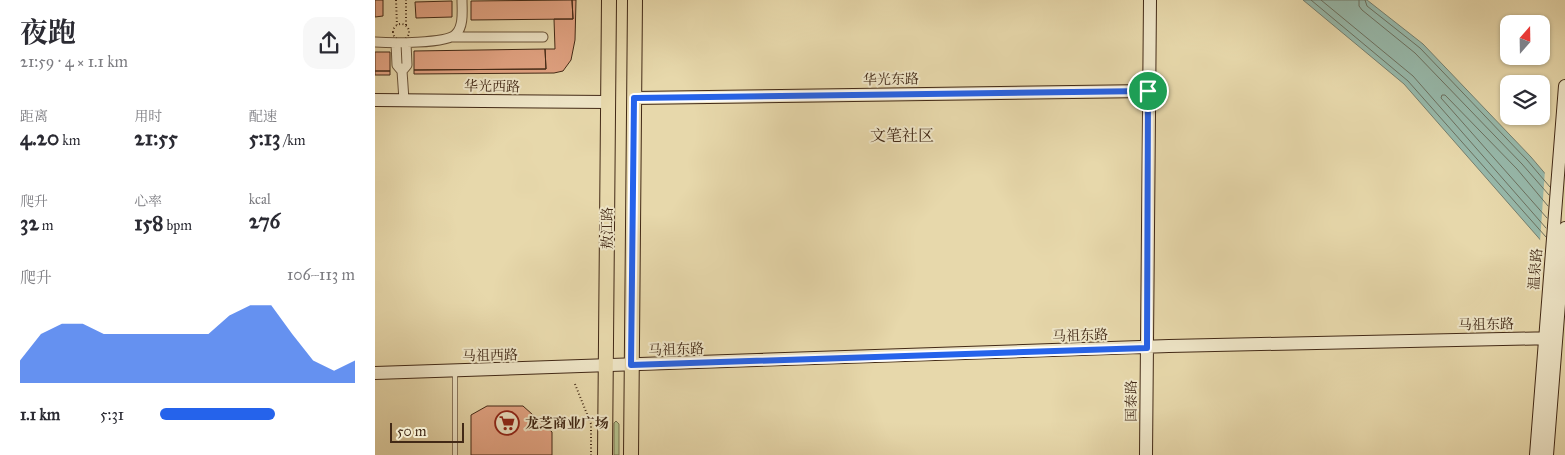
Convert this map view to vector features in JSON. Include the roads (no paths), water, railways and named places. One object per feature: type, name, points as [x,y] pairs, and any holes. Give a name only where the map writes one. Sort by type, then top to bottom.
[{"type":"main road","name":"敖江路","points":[[605,455],[609,0]]},
{"type":"main road","name":"敖江路","points":[[631,455],[635,0]]},
{"type":"main road","name":"国泰路","points":[[1146,455],[1150,0]]},
{"type":"main road","name":"温泉路","points":[[1536,455],[1556,270],[1558,178],[1565,86]]},
{"type":"main road","name":"华光东路","points":[[634,98],[1148,91]]},
{"type":"main road","name":"华光西路","points":[[375,100],[608,102]]},
{"type":"main road","name":"温泉路","points":[[1556,270],[1565,228]]},
{"type":"main road","name":"温泉路","points":[[1547,455],[1550,338]]},
{"type":"main road","name":"马祖东路","points":[[606,366],[1147,348],[1550,338]]},
{"type":"main road","name":"马祖西路","points":[[375,373],[606,366]]},
{"type":"street","points":[[375,42],[406,43],[448,39],[456,34],[460,26],[462,0]]},
{"type":"street","points":[[451,37],[543,38]]},
{"type":"street","points":[[396,43],[397,65],[402,71],[404,100]]},
{"type":"street","points":[[402,71],[407,65],[406,43]]},
{"type":"lane","points":[[455,370],[455,455]]},
{"type":"water","points":[[1303,0],[1367,0],[1423,44],[1531,157],[1565,197],[1565,268],[1404,84]]},
{"type":"place","name":"龙芝商业广场","points":[[507,423]]},
{"type":"district","name":"文笔社区","points":[[902,135]]}]
